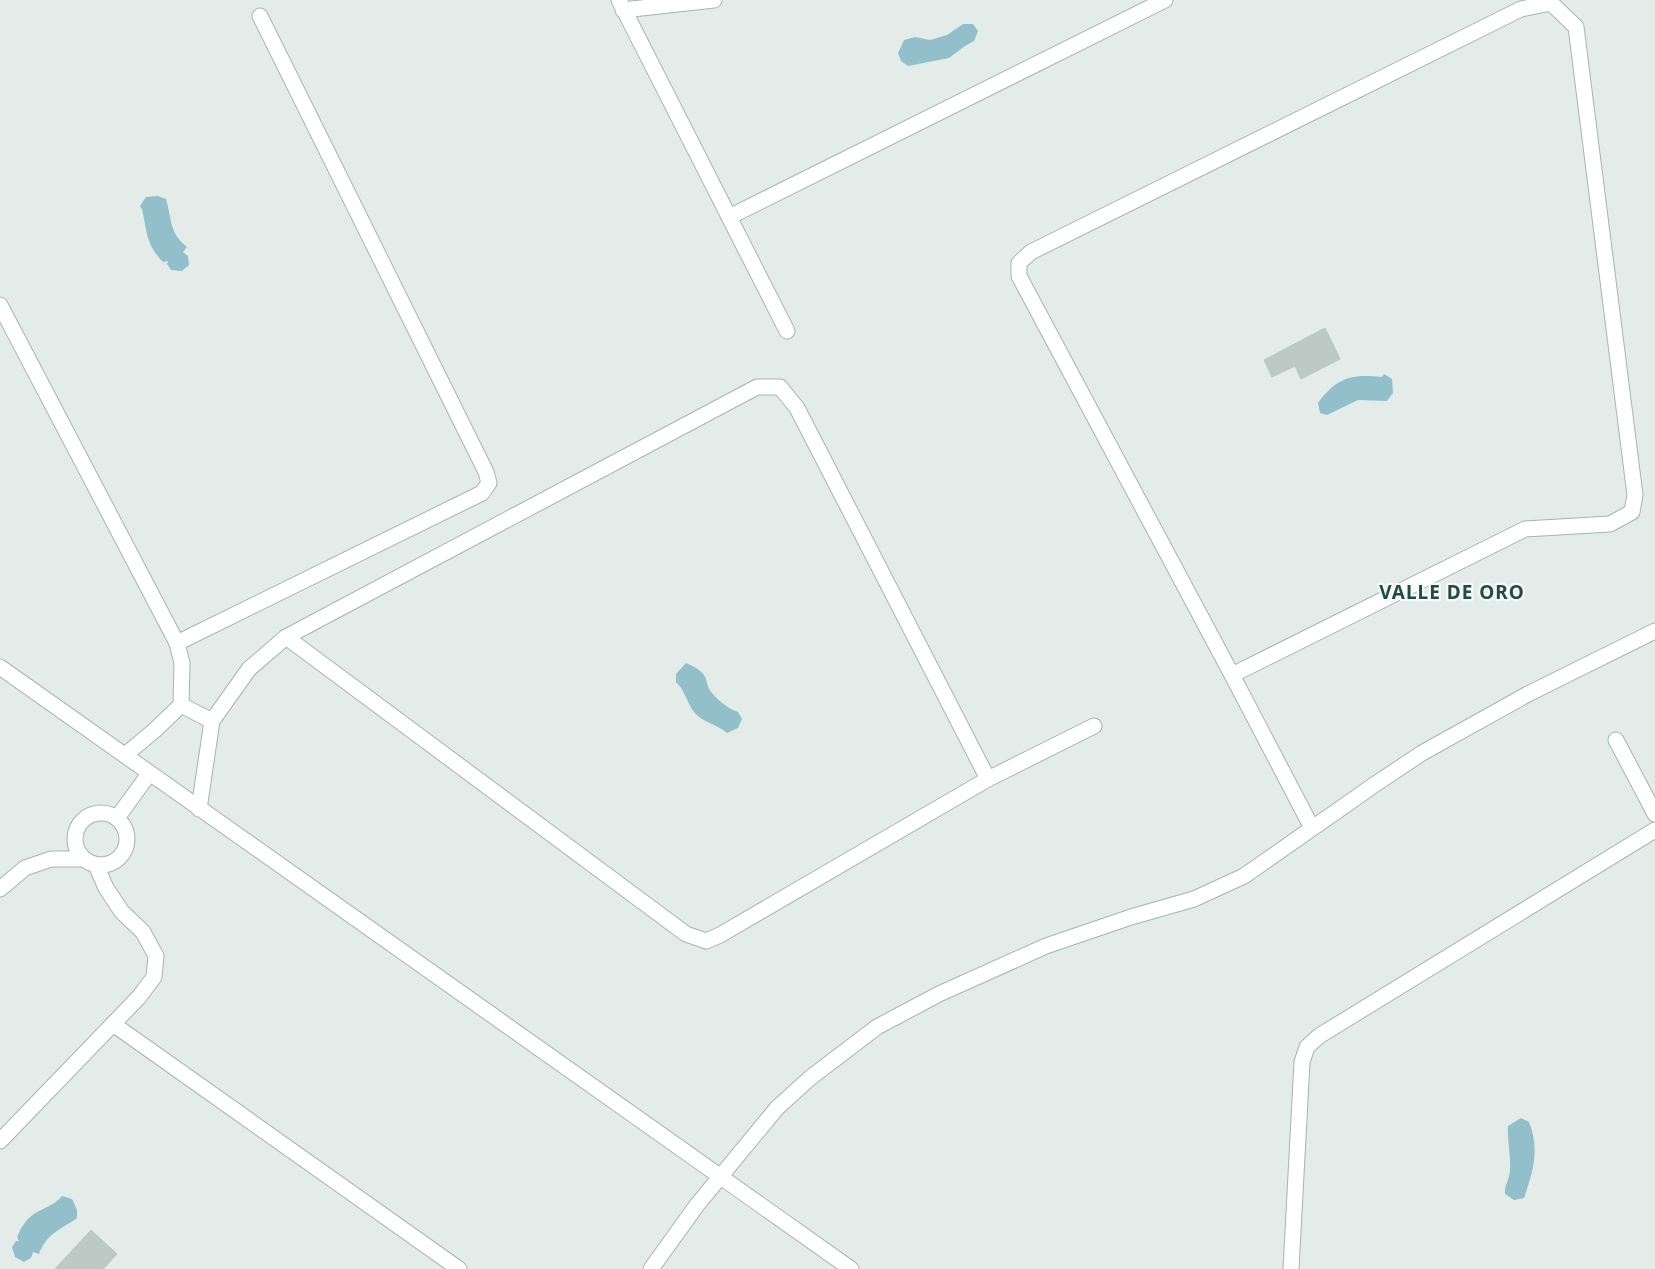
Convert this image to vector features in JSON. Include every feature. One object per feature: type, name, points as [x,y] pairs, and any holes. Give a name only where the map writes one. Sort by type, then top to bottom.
[{"type":"street","points":[[714,0],[621,5],[787,331]]},
{"type":"street","points":[[729,217],[1165,0]]},
{"type":"street","points":[[1232,675],[1525,529],[1610,524],[1632,512],[1635,495],[1576,26],[1551,3],[1512,14],[1031,252],[1019,263],[1019,276],[1312,828]]},
{"type":"street","points":[[177,643],[482,493],[490,483],[260,16]]},
{"type":"street","points":[[0,305],[177,643],[182,663],[181,705],[125,755]]},
{"type":"street","points":[[199,809],[212,721],[250,669],[286,637],[757,387],[780,387],[797,408],[988,779]]},
{"type":"street","points":[[651,1269],[720,1176],[777,1108],[810,1078],[877,1027],[939,994],[1046,946],[1131,916],[1194,899],[1244,876],[1422,753],[1528,694],[1655,631]]},
{"type":"street","points":[[286,637],[686,934],[706,941],[988,779],[1094,726]]},
{"type":"street","points":[[0,667],[851,1269]]},
{"type":"street","points":[[181,705],[212,721]]},
{"type":"street","points":[[1616,740],[1655,814]]},
{"type":"street","points":[[117,818],[149,774]]},
{"type":"street","points":[[0,889],[25,868],[51,859],[90,862],[106,865],[116,862],[123,854],[127,845],[128,835],[124,826],[117,818],[109,814],[92,814],[84,819],[78,826],[75,843],[78,851],[90,862],[122,912],[143,932],[156,956],[154,977],[139,997],[0,1141]]},
{"type":"street","points":[[1291,1269],[1302,1062],[1307,1048],[1319,1036],[1655,830]]},
{"type":"street","points":[[113,1024],[450,1266]]},
{"type":"water","points":[[963,24],[973,24],[978,31],[974,41],[949,58],[908,66],[901,61],[898,53],[904,40],[915,37],[930,40],[947,35]]},
{"type":"water","points":[[158,196],[166,199],[174,231],[181,242],[187,247],[183,252],[188,256],[189,265],[182,271],[171,270],[167,264],[168,261],[163,262],[150,244],[140,206],[146,197]]},
{"type":"water","points":[[1384,374],[1392,379],[1393,393],[1387,401],[1358,400],[1327,415],[1320,413],[1318,403],[1325,394],[1339,383],[1354,377],[1382,377]]},
{"type":"water","points":[[686,663],[701,672],[709,689],[718,699],[738,712],[742,719],[738,728],[727,733],[702,719],[694,712],[682,689],[676,682],[676,674]]},
{"type":"water","points":[[1521,1118],[1529,1122],[1535,1151],[1530,1179],[1524,1198],[1514,1200],[1505,1194],[1510,1170],[1508,1126]]},
{"type":"water","points":[[62,1196],[72,1199],[77,1210],[77,1218],[50,1237],[39,1254],[33,1252],[31,1258],[24,1262],[15,1257],[12,1247],[16,1241],[19,1241],[17,1237],[26,1221]]},
{"type":"building","points":[[1325,328],[1340,359],[1301,379],[1295,366],[1272,377],[1264,360]]},
{"type":"building","points":[[91,1230],[117,1254],[103,1269],[55,1269]]},
{"type":"district","name":"VALLE DE ORO","points":[[1452,592]]}]
